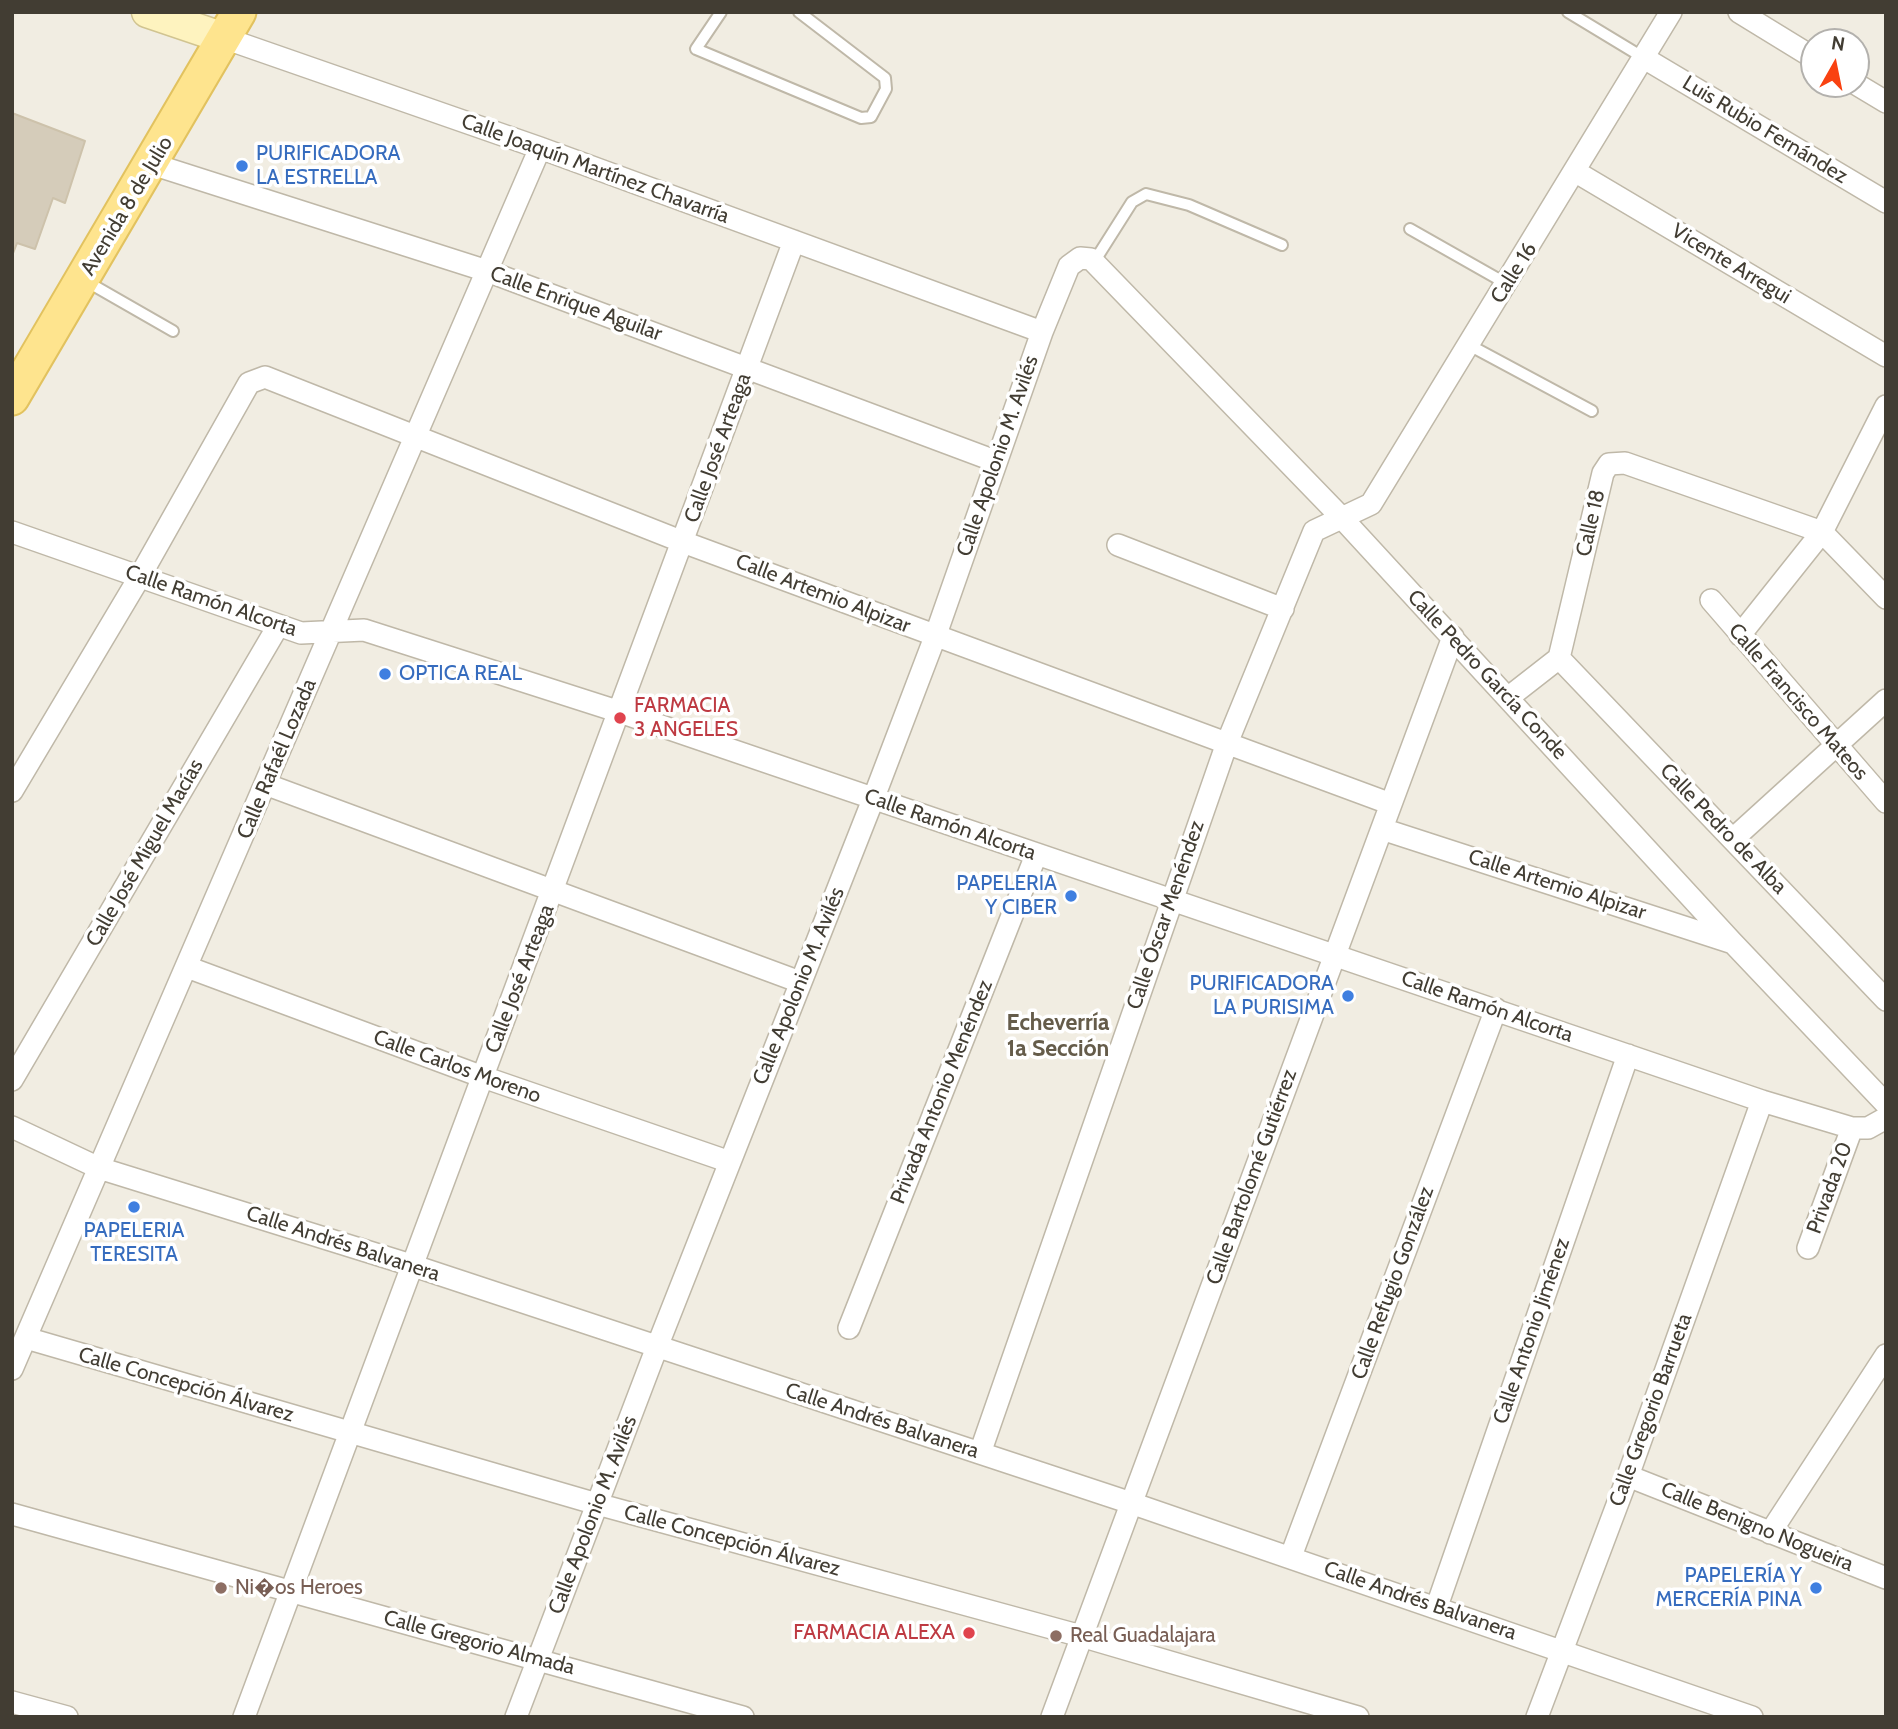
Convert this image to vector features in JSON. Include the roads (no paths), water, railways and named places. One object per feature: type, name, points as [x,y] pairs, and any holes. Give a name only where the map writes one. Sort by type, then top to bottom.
[{"type":"main road","name":"Avenida 8 de Julio","points":[[12,398],[232,25]]},
{"type":"street","name":"Calle Joaquín Martínez Chavarría","points":[[147,12],[232,25],[540,148],[1042,332]]},
{"type":"street","name":"Calle 16","points":[[1341,517],[1371,504],[1576,172],[1671,12]]},
{"type":"street","points":[[1739,12],[1800,49]]},
{"type":"street","name":"Luis Rubio Fernández","points":[[1644,58],[1886,202]]},
{"type":"street","points":[[1870,92],[1886,102]]},
{"type":"street","name":"Calle Rafaél Lozada","points":[[12,1369],[540,148]]},
{"type":"street","name":"Calle Enrique Aguilar","points":[[152,164],[487,271],[995,461]]},
{"type":"street","name":"Vicente Arregui","points":[[1576,172],[1886,356]]},
{"type":"street","name":"Calle José Arteaga","points":[[244,1717],[794,241]]},
{"type":"street","name":"Calle Apolonio M. Avilés","points":[[516,1717],[657,1347],[874,797],[935,636],[1042,332],[1069,266],[1087,260]]},
{"type":"street","name":"Calle Pedro García Conde","points":[[1087,260],[1341,517],[1731,942],[1886,1104]]},
{"type":"street","name":"Calle Artemio Alpizar","points":[[139,578],[249,383],[258,378],[270,378],[683,542],[1391,804]]},
{"type":"street","points":[[1740,635],[1822,532],[1886,406]]},
{"type":"street","name":"Calle 18","points":[[1559,658],[1604,473],[1609,464],[1625,463],[1822,532],[1886,598]]},
{"type":"street","name":"Calle Óscar Menéndez","points":[[980,1453],[1227,743],[1314,531],[1341,517]]},
{"type":"street","name":"Calle Ramón Alcorta","points":[[12,532],[301,633],[332,629],[364,630],[620,712],[1762,1101],[1852,1128]]},
{"type":"street","points":[[1118,545],[1283,609]]},
{"type":"street","points":[[12,791],[139,578]]},
{"type":"street","name":"Calle Francisco Mateos","points":[[1710,600],[1886,803]]},
{"type":"street","name":"Calle José Miguel Macías","points":[[12,1080],[278,626]]},
{"type":"street","name":"Calle Bartolomé Gutiérrez","points":[[1052,1717],[1453,637]]},
{"type":"street","points":[[1508,697],[1559,658]]},
{"type":"street","name":"Calle Pedro de Alba","points":[[1559,658],[1886,1000]]},
{"type":"street","points":[[1732,839],[1886,700]]},
{"type":"street","points":[[265,785],[800,982]]},
{"type":"street","name":"Calle Artemio Alpizar","points":[[1382,829],[1731,942]]},
{"type":"street","name":"Privada Antonio Menéndez","points":[[849,1328],[1035,855]]},
{"type":"street","name":"Calle Carlos Moreno","points":[[187,967],[482,1077],[730,1162]]},
{"type":"street","name":"Calle Refugio González","points":[[1291,1556],[1496,1009]]},
{"type":"street","name":"Calle Antonio Jiménez","points":[[1437,1606],[1628,1055]]},
{"type":"street","name":"Calle Gregorio Barrueta","points":[[1537,1717],[1560,1650],[1628,1476],[1762,1101]]},
{"type":"street","points":[[1852,1128],[1868,1128],[1886,1118]]},
{"type":"street","name":"Calle Andrés Balvanera","points":[[12,1127],[99,1168],[411,1265],[1291,1556],[1752,1717]]},
{"type":"street","name":"Privada 20","points":[[1808,1248],[1852,1128]]},
{"type":"street","name":"Calle Concepción Álvarez","points":[[26,1338],[597,1504],[1081,1636],[1358,1717]]},
{"type":"street","points":[[1770,1532],[1886,1355]]},
{"type":"street","name":"Calle Benigno Nogueira","points":[[1628,1476],[1886,1578]]},
{"type":"street","name":"Calle Gregorio Almada","points":[[12,1514],[743,1717]]},
{"type":"street","points":[[12,1702],[67,1717]]},
{"type":"lane","points":[[721,12],[696,49],[861,118],[871,117],[886,89],[885,78],[799,12]]},
{"type":"lane","points":[[1568,12],[1644,58]]},
{"type":"lane","points":[[1087,260],[1132,202],[1146,194],[1189,205],[1282,245]]},
{"type":"lane","points":[[1410,229],[1507,284]]},
{"type":"lane","points":[[83,279],[173,331]]},
{"type":"lane","points":[[1469,345],[1592,411]]},
{"type":"place","name":"PURIFICADORA LA ESTRELLA","points":[[242,166]]},
{"type":"place","name":"OPTICA REAL","points":[[385,674]]},
{"type":"place","name":"FARMACIA 3 ANGELES","points":[[620,718]]},
{"type":"place","name":"PAPELERIA Y CIBER","points":[[1071,896]]},
{"type":"place","name":"PURIFICADORA LA PURISIMA","points":[[1348,996]]},
{"type":"place","name":"PAPELERIA TERESITA","points":[[134,1207]]},
{"type":"place","name":"Ni�os Heroes","points":[[221,1588]]},
{"type":"place","name":"PAPELERÍA Y MERCERÍA PINA","points":[[1816,1588]]},
{"type":"place","name":"FARMACIA ALEXA","points":[[969,1633]]},
{"type":"place","name":"Real Guadalajara","points":[[1056,1636]]},
{"type":"district","name":"Echeverría 1a Sección","points":[[1058,1036]]}]
